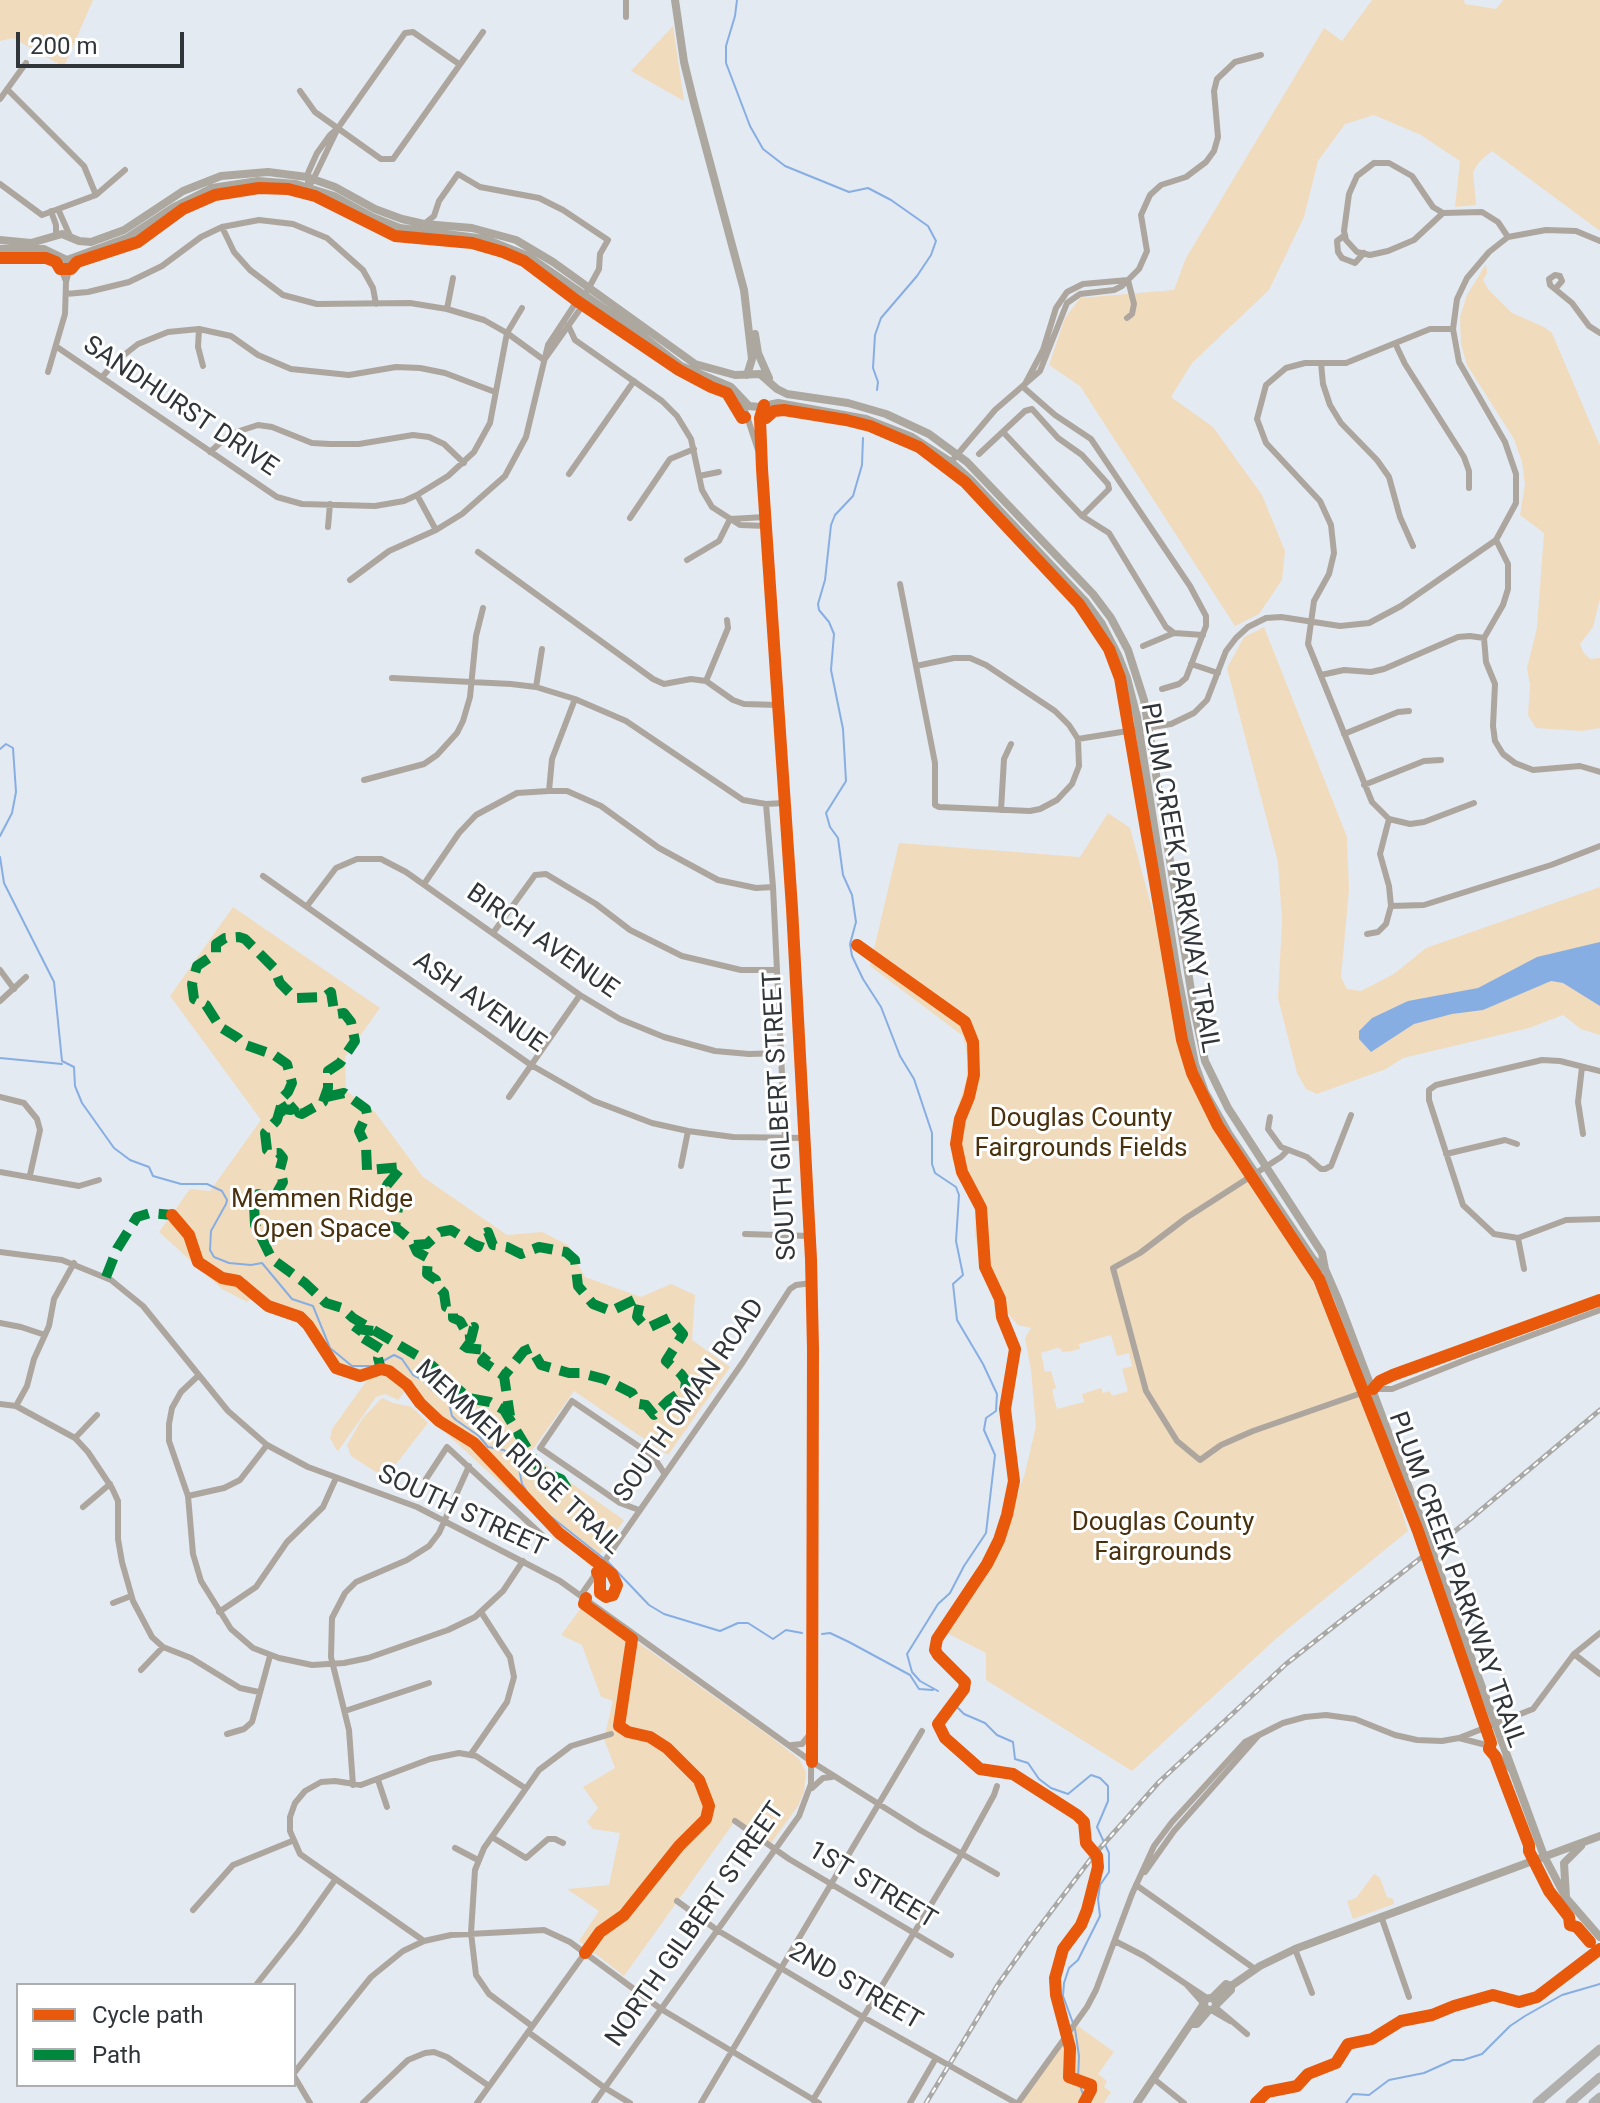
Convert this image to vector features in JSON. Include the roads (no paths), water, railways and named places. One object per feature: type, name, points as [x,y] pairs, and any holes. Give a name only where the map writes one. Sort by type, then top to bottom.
[{"type":"highway","points":[[1537,2103],[1600,2049]]},
{"type":"highway","points":[[1570,2103],[1600,2077]]},
{"type":"highway","points":[[1593,2103],[1600,2097]]},
{"type":"main road","points":[[675,0],[684,62],[758,353],[771,382],[772,396],[765,405]]},
{"type":"main road","points":[[0,240],[31,243],[62,234],[91,242],[114,234],[183,191],[221,176],[268,172],[335,187],[423,229],[507,246],[528,256],[705,369],[747,376],[760,374],[787,394],[848,403],[886,414],[929,434],[958,454],[1056,554],[1111,618],[1138,674],[1202,1049],[1221,1097],[1322,1253],[1325,1269],[1373,1389],[1544,1856],[1566,1898],[1600,1937]]},
{"type":"main road","points":[[0,249],[42,249],[64,259],[127,238],[174,207],[212,188],[258,181],[310,181]]},
{"type":"main road","points":[[423,229],[438,225],[472,228],[516,240],[542,254],[681,366],[731,387],[752,407],[808,408],[883,424],[924,443],[951,462],[1059,573],[1102,624],[1127,678],[1139,730],[1191,1052],[1210,1101],[1313,1259],[1325,1269]]},
{"type":"main road","points":[[54,237],[50,245],[54,254]]},
{"type":"main road","points":[[71,237],[78,246],[74,256]]},
{"type":"main road","points":[[741,399],[739,385],[747,376],[752,359],[748,315]]},
{"type":"main road","points":[[632,328],[643,331],[668,350],[675,351]]},
{"type":"main road","points":[[1137,2103],[1193,2024],[1192,2021],[1226,1984],[1231,1986],[1255,1969],[1295,1949],[1600,1836]]},
{"type":"main road","points":[[1566,1898],[1564,1863],[1586,1841]]},
{"type":"street","points":[[626,0],[626,17]]},
{"type":"street","points":[[310,181],[338,128],[405,33],[413,32],[459,64]]},
{"type":"street","points":[[300,91],[315,112],[381,159],[393,159],[483,32]]},
{"type":"street","points":[[951,462],[995,410],[1023,387],[1043,350],[1060,300],[1067,292],[1128,280],[1139,269],[1147,251],[1141,215],[1150,195],[1161,185],[1198,170],[1214,151],[1218,137],[1214,91],[1217,79],[1235,62],[1261,55]]},
{"type":"street","points":[[0,99],[26,63]]},
{"type":"street","points":[[7,89],[84,166],[96,195]]},
{"type":"street","points":[[1443,213],[1414,240],[1388,251],[1357,252],[1345,235],[1349,194],[1357,176],[1374,163],[1389,163],[1412,176],[1433,207],[1443,213],[1482,212],[1498,222],[1508,237]]},
{"type":"street","points":[[0,184],[42,215],[96,195],[125,170]]},
{"type":"street","points":[[423,229],[458,174],[480,187],[539,198],[608,240],[600,254],[599,269],[583,305],[544,360]]},
{"type":"street","points":[[436,209],[438,225]]},
{"type":"street","points":[[54,210],[71,237]]},
{"type":"street","points":[[54,210],[54,237]]},
{"type":"street","points":[[66,294],[129,282],[162,266],[201,237],[222,227],[259,220],[282,222],[312,231],[346,252],[363,270],[373,288],[376,304]]},
{"type":"street","points":[[222,227],[234,252],[250,270],[283,295],[317,304],[410,303],[447,309],[484,320],[544,360]]},
{"type":"street","points":[[1078,739],[1171,724],[1194,713],[1207,700],[1226,651],[1248,627],[1266,618],[1281,617],[1350,626],[1380,619],[1496,540],[1516,503],[1516,474],[1512,456],[1459,362],[1453,329],[1457,299],[1467,278],[1489,252],[1508,237],[1546,230],[1576,231],[1600,241]]},
{"type":"street","points":[[1345,235],[1337,241],[1342,258],[1355,263],[1364,253]]},
{"type":"street","points":[[54,254],[66,282]]},
{"type":"street","points":[[48,372],[65,314],[66,282],[74,256]]},
{"type":"street","points":[[447,309],[453,278]]},
{"type":"street","points":[[1127,318],[1132,314],[1134,304],[1128,280]]},
{"type":"street","points":[[1556,288],[1589,326],[1600,333]]},
{"type":"street","points":[[350,580],[389,551],[436,530],[485,497],[515,463],[526,437],[550,341],[587,291]]},
{"type":"street","name":"SANDHURST DRIVE","points":[[57,347],[277,497],[302,504],[375,506],[404,501],[417,495],[464,463],[474,452],[486,433],[507,333],[522,308]]},
{"type":"street","points":[[568,325],[571,336],[581,345],[662,401],[677,416],[694,449],[705,499],[712,507],[745,526],[766,526]]},
{"type":"street","points":[[199,329],[198,347],[203,366]]},
{"type":"street","points":[[103,376],[138,344],[168,332],[199,329],[231,336],[258,355],[291,369],[349,375],[396,367],[420,368],[445,373],[495,392]]},
{"type":"street","points":[[1453,329],[1430,329],[1355,360],[1294,365],[1278,373],[1263,392],[1257,419],[1266,443],[1320,501],[1331,525],[1334,543],[1332,564],[1314,601],[1308,644],[1372,802],[1389,819],[1410,824],[1424,822],[1474,803]]},
{"type":"street","points":[[1395,343],[1464,457],[1469,471],[1469,488]]},
{"type":"street","points":[[1321,363],[1323,384],[1330,405],[1341,423],[1389,477],[1400,517],[1413,546]]},
{"type":"street","points":[[569,474],[634,381]]},
{"type":"street","points":[[1023,387],[1055,415],[1091,439],[1190,586],[1206,616],[1203,635],[1186,678],[1179,684],[1162,689]]},
{"type":"street","name":"SOUTH GILBERT STREET","points":[[741,399],[755,435],[762,469]]},
{"type":"street","name":"SOUTH GILBERT STREET","points":[[765,405],[760,418],[762,469],[812,1283],[812,1762]]},
{"type":"street","points":[[979,454],[1025,411],[1032,409],[1108,484],[1109,489],[1082,516]]},
{"type":"street","points":[[210,452],[230,434],[258,425],[321,443],[359,444],[413,435],[429,437],[444,444],[464,463]]},
{"type":"street","points":[[1003,432],[1082,516],[1109,533],[1166,627],[1174,633]]},
{"type":"street","points":[[1072,446],[1083,432]]},
{"type":"street","points":[[630,518],[670,459],[694,449]]},
{"type":"street","points":[[699,476],[719,472]]},
{"type":"street","points":[[417,495],[436,530]]},
{"type":"street","points":[[328,527],[330,504]]},
{"type":"street","points":[[730,519],[765,517]]},
{"type":"street","points":[[687,560],[719,541],[730,519]]},
{"type":"street","points":[[1496,540],[1508,564],[1508,589],[1503,605],[1484,638],[1486,662],[1495,684],[1495,741],[1503,754],[1533,770],[1580,766],[1600,772]]},
{"type":"street","points":[[478,552],[653,679],[664,684],[691,679],[706,681],[744,704],[778,705]]},
{"type":"street","points":[[900,584],[916,666],[935,763],[935,805],[1001,810],[1040,809],[1066,792],[1077,774],[1078,739],[1055,711],[977,660],[954,658],[916,666]]},
{"type":"street","points":[[364,780],[409,770],[437,755],[449,744],[463,721],[483,608]]},
{"type":"street","points":[[706,681],[728,628],[727,620]]},
{"type":"street","points":[[1143,646],[1174,633],[1203,635]]},
{"type":"street","points":[[1321,675],[1344,670],[1371,672],[1458,637],[1484,638]]},
{"type":"street","points":[[536,687],[542,649]]},
{"type":"street","points":[[1191,664],[1218,673]]},
{"type":"street","points":[[392,678],[536,687],[575,699],[626,721],[743,800],[784,803]]},
{"type":"street","points":[[549,791],[552,759],[575,699]]},
{"type":"street","points":[[1344,734],[1398,712],[1409,711]]},
{"type":"street","points":[[1001,810],[1004,759],[1011,744]]},
{"type":"street","points":[[1364,785],[1424,761],[1441,760]]},
{"type":"street","points":[[424,884],[459,833],[476,815],[517,793],[567,791],[601,806],[659,848],[718,880],[756,888],[773,887]]},
{"type":"street","points":[[766,804],[785,1138]]},
{"type":"street","points":[[1367,934],[1378,932],[1386,924],[1391,906],[1380,854],[1389,819]]},
{"type":"street","points":[[1391,906],[1424,905],[1551,865],[1600,846]]},
{"type":"street","name":"BIRCH AVENUE","points":[[307,906],[336,868],[357,859],[381,859],[424,884],[580,995],[631,1024],[687,1045],[749,1054],[781,1053]]},
{"type":"street","points":[[493,933],[535,875],[546,874],[596,904],[630,930],[682,956],[741,970],[776,970]]},
{"type":"street","name":"ASH AVENUE","points":[[263,876],[531,1065],[594,1101],[652,1123],[688,1131],[733,1137],[805,1138]]},
{"type":"street","points":[[0,970],[14,989]]},
{"type":"street","points":[[0,1001],[26,977]]},
{"type":"street","points":[[509,1097],[580,995]]},
{"type":"street","points":[[1600,1071],[1542,1060],[1436,1085],[1429,1090],[1429,1100],[1463,1205],[1494,1234],[1518,1238],[1566,1220],[1600,1219]]},
{"type":"street","points":[[1582,1067],[1578,1102],[1583,1134]]},
{"type":"street","points":[[0,1097],[24,1103],[37,1119],[40,1130],[30,1175]]},
{"type":"street","points":[[1270,1117],[1268,1129],[1281,1147],[1307,1157],[1321,1169],[1331,1166],[1351,1115]]},
{"type":"street","points":[[681,1166],[688,1131]]},
{"type":"street","points":[[1446,1154],[1505,1140],[1517,1144]]},
{"type":"street","points":[[1288,1150],[1266,1168],[1113,1268],[1146,1391],[1177,1441],[1200,1460],[1221,1445],[1253,1431],[1373,1389],[1392,1389],[1600,1310]]},
{"type":"street","points":[[0,1172],[79,1186],[99,1180]]},
{"type":"street","points":[[745,1234],[810,1236]]},
{"type":"street","points":[[1518,1238],[1524,1269]]},
{"type":"street","name":"SOUTH STREET","points":[[0,1252],[74,1263],[106,1277],[130,1294],[150,1314],[235,1418],[267,1445],[300,1464],[386,1494],[445,1520],[581,1595],[812,1762],[997,1874]]},
{"type":"street","points":[[16,1406],[27,1386],[54,1299],[74,1263]]},
{"type":"street","name":"SOUTH OMAN ROAD","points":[[581,1595],[790,1289],[812,1283]]},
{"type":"street","points":[[1373,1389],[1380,1381],[1393,1375],[1600,1300]]},
{"type":"street","points":[[0,1323],[45,1335]]},
{"type":"street","points":[[199,1375],[178,1397],[169,1424],[170,1446],[188,1496],[197,1570],[203,1587],[241,1639],[270,1656],[301,1663],[332,1664],[361,1660],[426,1638],[455,1627],[481,1612],[507,1586],[523,1561]]},
{"type":"street","points":[[639,1510],[620,1503],[540,1448],[572,1401],[653,1456],[664,1473]]},
{"type":"street","points":[[0,1404],[16,1406],[75,1438],[110,1484],[118,1501],[119,1550],[131,1596],[146,1628],[163,1647],[191,1658],[240,1688],[259,1692]]},
{"type":"street","points":[[75,1438],[97,1415]]},
{"type":"street","points":[[188,1496],[224,1488],[240,1480],[267,1445]]},
{"type":"street","points":[[426,1479],[447,1447],[542,1535]]},
{"type":"street","points":[[353,1785],[345,1711],[332,1664],[330,1629],[338,1603],[345,1593],[368,1575],[419,1554],[439,1533],[469,1466]]},
{"type":"street","points":[[219,1612],[256,1587],[287,1542],[326,1503],[336,1478]]},
{"type":"street","points":[[83,1507],[110,1484]]},
{"type":"street","points":[[113,1603],[131,1596]]},
{"type":"street","points":[[471,1754],[507,1702],[514,1677],[510,1657],[481,1612]]},
{"type":"street","points":[[1017,2103],[1087,2007],[1136,1885],[1174,1831],[1261,1734],[1294,1719],[1332,1715],[1355,1719],[1417,1740],[1434,1742],[1459,1738],[1537,1706],[1574,1654],[1600,1633]]},
{"type":"street","points":[[141,1670],[163,1647]]},
{"type":"street","points":[[1574,1654],[1600,1674]]},
{"type":"street","points":[[227,1734],[250,1725],[270,1656]]},
{"type":"street","points":[[345,1711],[429,1683]]},
{"type":"street","points":[[789,1744],[802,1744],[808,1740],[812,1730]]},
{"type":"street","points":[[701,2103],[922,1731]]},
{"type":"street","points":[[611,1734],[577,1743],[562,1751],[539,1770],[525,1788],[478,1860],[472,1887],[471,1933],[473,1968],[479,1982],[493,1997],[605,2088],[630,2103]]},
{"type":"street","points":[[1459,1738],[1490,1746],[1514,1773]]},
{"type":"street","points":[[424,1941],[303,1857],[292,1841],[289,1826],[295,1803],[305,1791],[326,1781],[353,1785],[378,1780],[430,1759],[456,1753],[471,1754],[525,1788]]},
{"type":"street","name":"NORTH GILBERT STREET","points":[[594,2103],[799,1816],[809,1791],[812,1762]]},
{"type":"street","points":[[809,1791],[823,1778],[837,1778]]},
{"type":"street","points":[[378,1780],[387,1807]]},
{"type":"street","points":[[296,2072],[375,1973],[403,1951],[424,1941],[471,1933],[544,1930],[570,1942],[661,2009],[814,2102],[961,1855],[997,1786]]},
{"type":"street","name":"1ST STREET","points":[[735,1821],[774,1850],[951,1955]]},
{"type":"street","points":[[492,1837],[526,1858],[548,1839],[563,1843]]},
{"type":"street","points":[[193,1910],[233,1865],[292,1841]]},
{"type":"street","points":[[455,1848],[478,1860]]},
{"type":"street","points":[[257,1983],[335,1880]]},
{"type":"street","points":[[1136,1885],[1255,1969]]},
{"type":"street","name":"2ND STREET","points":[[677,1901],[717,1930],[863,2017],[1017,2103]]},
{"type":"street","points":[[1381,1916],[1409,1997]]},
{"type":"street","points":[[1115,1941],[1159,1971],[1192,1986],[1247,2034]]},
{"type":"street","points":[[1295,1949],[1312,1993]]},
{"type":"street","points":[[477,2103],[585,1953]]},
{"type":"street","points":[[363,2103],[408,2060],[425,2053],[434,2052],[447,2057],[489,2086]]},
{"type":"street","points":[[910,2103],[936,2058]]},
{"type":"street","points":[[296,2078],[310,2103]]},
{"type":"street","points":[[1154,2079],[1184,2103]]},
{"type":"water","points":[[1600,942],[1600,1006],[1563,983],[1551,981],[1483,1010],[1414,1024],[1371,1052],[1359,1039],[1359,1031],[1372,1018],[1408,1001],[1478,988],[1537,957]]},
{"type":"waterway","points":[[737,0],[726,46],[726,63],[750,126],[763,149],[785,166],[849,192],[868,188],[891,200],[928,226],[936,241],[917,276],[881,318],[875,335],[873,368],[878,382],[877,390]]},
{"type":"waterway","points":[[863,438],[862,465],[853,496],[835,515],[831,525],[825,580],[818,604],[834,634],[831,670],[843,729],[846,781],[826,813],[830,827],[838,838],[843,875],[852,895],[856,922],[850,944],[852,956],[881,1007],[900,1056],[914,1079],[932,1133],[935,1173],[956,1187],[959,1195],[956,1241],[963,1275],[953,1284],[957,1320],[997,1394],[996,1411],[986,1418],[984,1430],[995,1455],[986,1533],[950,1593],[938,1604],[907,1654],[912,1672],[920,1681],[938,1691]]},
{"type":"waterway","points":[[0,749],[6,744],[13,748],[16,792],[12,813],[0,836]]},
{"type":"waterway","points":[[0,857],[4,883],[54,982],[62,1061],[74,1067],[75,1086],[82,1103],[114,1148],[130,1160],[149,1167],[153,1176],[181,1184],[207,1184],[222,1191],[226,1204],[211,1231],[210,1250],[214,1257],[229,1263],[262,1263],[292,1299],[313,1306],[330,1348],[352,1366],[374,1366],[394,1355],[402,1359],[413,1375],[432,1390],[447,1395],[452,1416],[456,1420],[479,1436],[488,1447],[504,1450],[513,1458],[522,1484],[535,1504],[603,1558]]},
{"type":"waterway","points":[[0,1058],[62,1064]]},
{"type":"waterway","points":[[608,1562],[649,1605],[664,1614],[720,1631],[738,1623],[748,1623],[773,1639],[786,1630],[802,1633]]},
{"type":"waterway","points":[[822,1634],[830,1633],[910,1675],[919,1689],[933,1690]]},
{"type":"waterway","points":[[951,1701],[964,1714],[985,1723],[997,1735],[1013,1742],[1015,1759],[1028,1763],[1039,1779],[1051,1788],[1068,1794],[1091,1775],[1108,1786],[1108,1801],[1097,1827],[1109,1853],[1109,1872],[1100,1885],[1100,1916],[1078,1960],[1069,1968],[1064,1983],[1063,1996],[1073,2023]]},
{"type":"waterway","points":[[1346,2103],[1353,2094],[1369,2095],[1389,2080],[1424,2073],[1453,2060],[1482,2054],[1510,2026],[1525,2016],[1562,1995],[1600,1984]]},
{"type":"waterway","points":[[1075,2029],[1079,2056],[1078,2080],[1086,2103]]},
{"type":"railway","points":[[926,2103],[997,1986],[1031,1938],[1093,1856],[1159,1782],[1286,1664],[1469,1520],[1600,1410]]},
{"type":"park label","name":"Douglas County Fairgrounds Fields","points":[[1081,1134]]},
{"type":"park label","name":"Memmen Ridge Open Space","points":[[322,1215]]},
{"type":"park label","name":"Douglas County Fairgrounds","points":[[1163,1538]]}]
